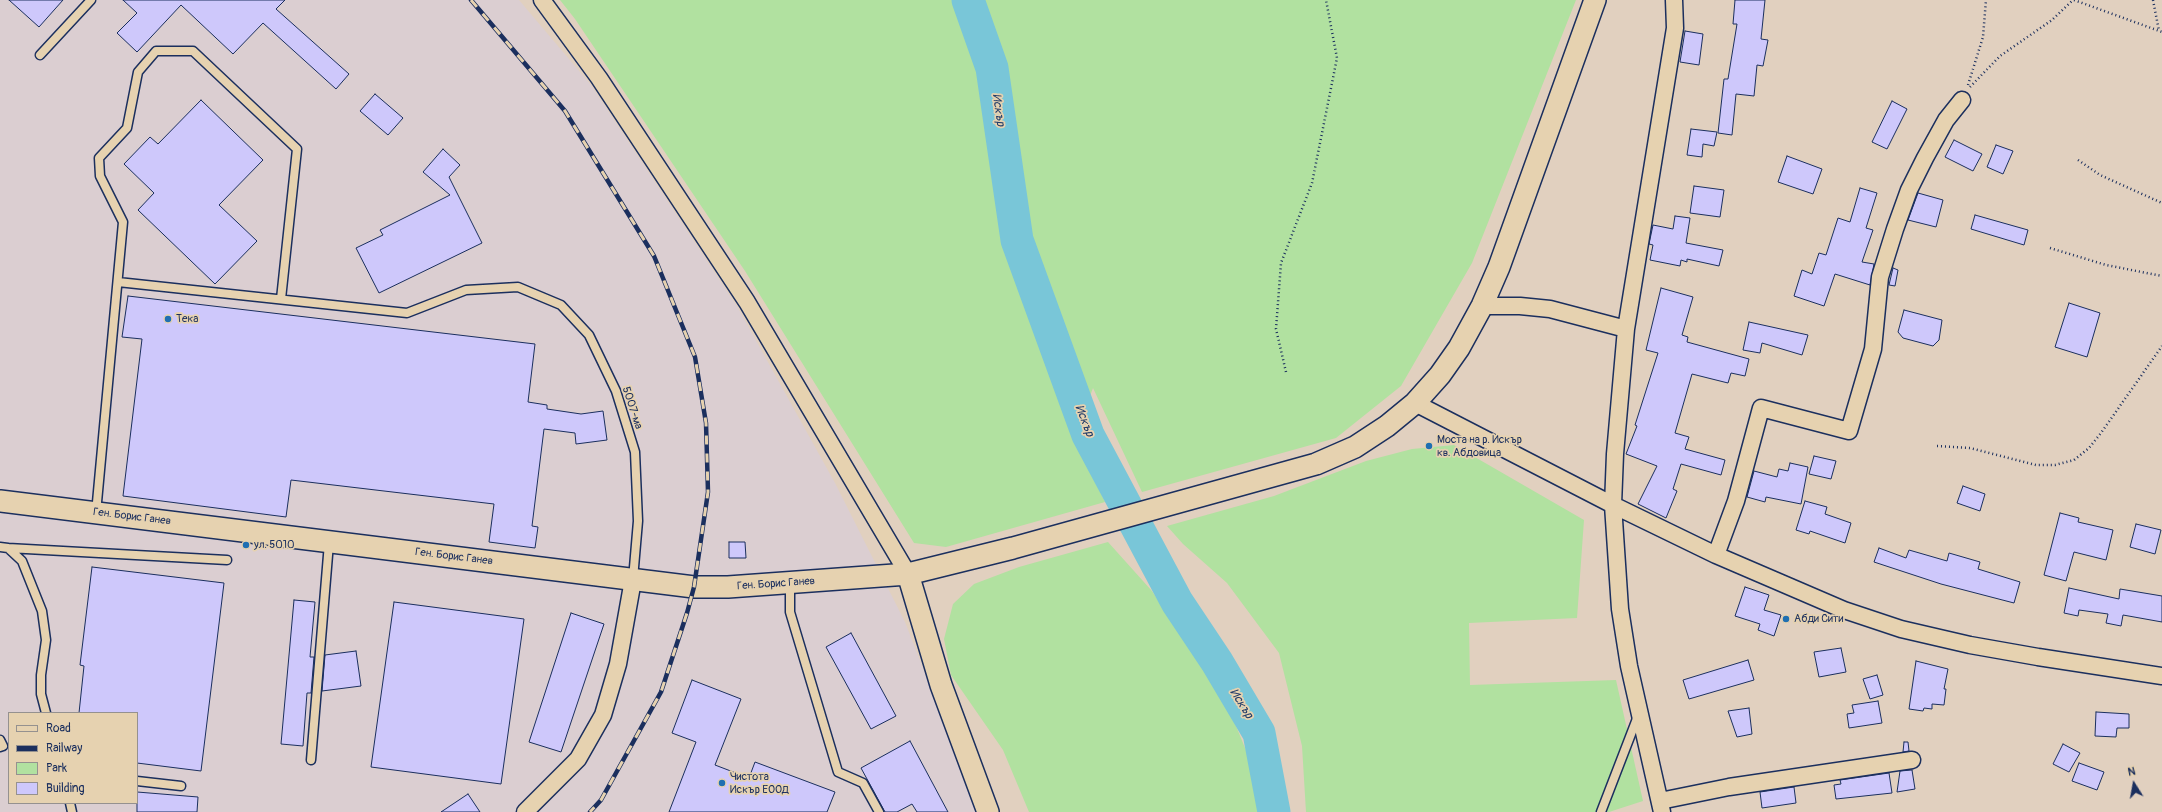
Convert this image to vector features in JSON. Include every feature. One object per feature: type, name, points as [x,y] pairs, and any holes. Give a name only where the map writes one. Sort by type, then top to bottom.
[{"type":"street","points":[[542,0],[599,78],[747,302],[908,574],[941,685],[988,812]]},
{"type":"street","name":"Ген. Борис Ганев","points":[[0,501],[694,587],[790,583],[908,574],[1013,548],[1316,464],[1355,447],[1387,426],[1415,403],[1440,375],[1459,348],[1482,306],[1499,266],[1595,0]]},
{"type":"street","points":[[1674,0],[1675,28],[1626,329],[1615,454],[1614,505],[1620,609],[1639,713],[1661,806],[1729,787],[1912,760]]},
{"type":"street","points":[[1716,555],[1736,501],[1761,408],[1849,431],[1873,350],[1880,277],[1895,229],[1909,190],[1922,164],[1946,120],[1962,100]]},
{"type":"street","points":[[1482,306],[1520,306],[1550,309],[1626,329]]},
{"type":"street","points":[[1415,403],[1614,505],[1716,555],[1844,610],[1901,629],[1970,645],[2038,658],[2162,676]]},
{"type":"street","points":[[525,812],[578,758],[603,715],[618,664],[633,580]]},
{"type":"lane","points":[[40,55],[91,0]]},
{"type":"lane","points":[[96,513],[123,222],[100,176],[98,158],[127,128],[138,72],[156,51],[192,51],[297,149],[281,299],[118,282]]},
{"type":"lane","name":"5007-ма","points":[[281,299],[407,313],[466,290],[518,287],[561,305],[589,335],[616,391],[635,452],[638,521],[633,580]]},
{"type":"lane","points":[[311,760],[329,542]]},
{"type":"lane","points":[[4,547],[227,560]]},
{"type":"lane","points":[[4,547],[22,561],[42,611],[46,640],[41,675],[41,694],[46,712]]},
{"type":"lane","points":[[790,583],[790,612],[838,772],[863,783],[879,812]]},
{"type":"lane","points":[[1602,812],[1639,713]]},
{"type":"lane","points":[[0,740],[3,746],[0,748]]},
{"type":"lane","points":[[138,781],[181,786]]},
{"type":"path","points":[[1286,372],[1276,329],[1281,263],[1312,183],[1337,58],[1326,0]]},
{"type":"path","points":[[1986,0],[1983,37],[1966,92],[2000,56],[2052,20],[2074,0],[2161,31]]},
{"type":"path","points":[[2153,0],[2161,31]]},
{"type":"path","points":[[2078,160],[2100,174],[2162,203]]},
{"type":"path","points":[[2050,248],[2106,265],[2162,276]]},
{"type":"path","points":[[1936,446],[1970,448],[2036,465],[2055,465],[2074,460],[2089,448],[2101,433],[2162,346]]},
{"type":"shaded area","points":[[0,0],[519,0],[591,85],[738,308],[835,483],[905,622],[979,812],[0,812]]},
{"type":"green space","points":[[560,0],[1576,0],[1472,263],[1401,386],[1336,438],[1142,492],[1093,388],[1074,438],[1105,502],[946,547],[914,543],[745,271],[575,19]]},
{"type":"green space","points":[[1454,445],[1584,520],[1577,618],[1469,623],[1470,685],[1616,680],[1643,801],[1609,812],[1306,812],[1302,746],[1279,653],[1227,583],[1183,544],[1167,526],[1274,496],[1366,461],[1412,449]]},
{"type":"green space","points":[[1108,542],[1152,591],[1227,704],[1261,787],[1261,812],[1029,812],[1003,750],[951,675],[944,639],[953,604],[974,584],[1019,567]]},
{"type":"building","points":[[9,0],[63,0],[39,27]]},
{"type":"building","points":[[123,0],[285,0],[276,9],[349,74],[336,89],[263,23],[233,54],[181,5],[137,52],[117,33],[137,13]]},
{"type":"building","points":[[1735,0],[1765,0],[1761,39],[1768,40],[1763,66],[1757,65],[1754,96],[1736,94],[1732,135],[1718,133],[1724,79],[1728,79],[1737,24],[1733,24]]},
{"type":"building","points":[[1685,31],[1703,34],[1699,65],[1680,62]]},
{"type":"building","points":[[375,94],[403,118],[388,135],[360,111]]},
{"type":"building","points":[[201,100],[263,160],[219,205],[257,241],[215,284],[138,210],[154,193],[124,164],[150,137],[158,144]]},
{"type":"building","points":[[1892,101],[1907,109],[1887,149],[1872,142]]},
{"type":"building","points":[[1691,129],[1717,132],[1714,146],[1703,144],[1702,157],[1687,155]]},
{"type":"building","points":[[1954,140],[1982,154],[1973,171],[1945,157]]},
{"type":"building","points":[[1996,145],[2013,151],[2003,174],[1987,167]]},
{"type":"building","points":[[443,149],[460,165],[449,177],[482,243],[379,293],[356,248],[383,235],[380,230],[450,195],[423,172]]},
{"type":"building","points":[[1787,156],[1822,169],[1813,194],[1778,182]]},
{"type":"building","points":[[1694,186],[1724,190],[1720,217],[1690,213]]},
{"type":"building","points":[[1860,188],[1877,193],[1866,228],[1873,230],[1862,262],[1874,264],[1870,285],[1835,274],[1824,306],[1794,296],[1802,270],[1812,274],[1819,253],[1826,255],[1838,218],[1850,222]]},
{"type":"building","points":[[1918,193],[1943,200],[1936,227],[1908,220]]},
{"type":"building","points":[[1975,215],[2028,230],[2024,245],[1971,229]]},
{"type":"building","points":[[1675,216],[1690,218],[1686,243],[1723,250],[1719,266],[1687,259],[1687,262],[1681,260],[1680,266],[1650,260],[1653,245],[1649,244],[1653,225],[1673,229]]},
{"type":"building","points":[[1893,268],[1898,270],[1895,286],[1889,285]]},
{"type":"building","points":[[1661,288],[1693,297],[1682,335],[1688,337],[1687,342],[1749,359],[1745,376],[1731,373],[1728,383],[1692,374],[1675,433],[1689,437],[1685,449],[1725,460],[1721,475],[1681,464],[1673,489],[1677,491],[1666,518],[1638,504],[1657,466],[1626,454],[1637,426],[1635,425],[1658,353],[1646,350]]},
{"type":"building","points":[[128,296],[535,344],[528,402],[547,405],[547,409],[581,414],[603,411],[607,440],[576,444],[575,433],[544,429],[532,526],[538,527],[535,548],[489,542],[494,504],[291,480],[286,517],[123,496],[142,339],[122,337]]},
{"type":"building","points":[[2069,303],[2100,313],[2087,357],[2055,347]]},
{"type":"building","points":[[1904,310],[1942,320],[1939,340],[1933,346],[1903,338],[1898,332]]},
{"type":"building","points":[[1749,322],[1808,335],[1802,355],[1762,343],[1760,353],[1743,350]]},
{"type":"building","points":[[1814,456],[1836,461],[1831,479],[1809,474]]},
{"type":"building","points":[[1790,463],[1808,467],[1801,504],[1766,497],[1765,502],[1747,497],[1754,471],[1777,477],[1779,469],[1788,471]]},
{"type":"building","points":[[1963,486],[1985,494],[1980,511],[1957,503]]},
{"type":"building","points":[[1805,501],[1827,507],[1825,514],[1851,523],[1845,543],[1810,531],[1809,534],[1796,530]]},
{"type":"building","points":[[2060,513],[2079,518],[2078,522],[2113,530],[2106,560],[2074,552],[2066,581],[2044,575]]},
{"type":"building","points":[[2136,524],[2161,530],[2155,554],[2130,547]]},
{"type":"building","points":[[729,542],[745,542],[746,558],[729,558]]},
{"type":"building","points":[[1879,548],[1906,558],[1909,550],[1947,561],[1949,553],[1980,562],[1978,569],[2020,582],[2014,603],[1941,584],[1874,562]]},
{"type":"building","points":[[92,567],[224,583],[201,771],[138,763],[138,712],[79,712],[84,666],[80,665]]},
{"type":"building","points":[[1745,587],[1769,595],[1764,610],[1781,615],[1774,636],[1758,630],[1760,624],[1735,616]]},
{"type":"building","points":[[2069,588],[2119,599],[2120,589],[2162,596],[2162,622],[2123,615],[2121,626],[2106,623],[2108,614],[2079,610],[2078,616],[2064,613]]},
{"type":"building","points":[[294,600],[315,602],[310,657],[314,657],[311,693],[307,693],[303,746],[281,744]]},
{"type":"building","points":[[394,602],[524,619],[501,784],[371,767]]},
{"type":"building","points":[[571,613],[604,624],[561,752],[529,742]]},
{"type":"building","points":[[851,633],[896,716],[871,729],[826,647]]},
{"type":"building","points":[[1841,648],[1846,672],[1819,677],[1814,652]]},
{"type":"building","points":[[356,651],[361,686],[322,691],[325,655]]},
{"type":"building","points":[[1748,660],[1754,680],[1689,699],[1683,680]]},
{"type":"building","points":[[1916,661],[1948,669],[1944,689],[1946,689],[1944,705],[1932,704],[1932,709],[1924,708],[1923,711],[1909,709]]},
{"type":"building","points":[[1877,675],[1883,695],[1870,699],[1863,679]]},
{"type":"building","points":[[692,680],[741,699],[715,765],[749,778],[755,762],[835,792],[827,812],[669,812],[696,742],[672,733]]},
{"type":"building","points":[[1878,701],[1882,723],[1849,728],[1847,714],[1854,713],[1852,705]]},
{"type":"building","points":[[1749,708],[1752,734],[1737,737],[1728,711]]},
{"type":"building","points":[[2096,712],[2129,714],[2129,728],[2117,728],[2116,737],[2095,736]]},
{"type":"building","points":[[910,741],[948,812],[917,812],[912,804],[897,812],[885,812],[861,768]]},
{"type":"building","points":[[1904,742],[1908,742],[1909,751],[1903,752]]},
{"type":"building","points":[[2063,744],[2080,753],[2069,772],[2053,764]]},
{"type":"building","points":[[2079,763],[2104,772],[2097,790],[2072,781]]},
{"type":"building","points":[[1912,770],[1915,789],[1897,792],[1900,771]]},
{"type":"building","points":[[1889,773],[1892,793],[1836,799],[1834,785],[1841,784],[1840,780]]},
{"type":"building","points":[[1794,787],[1796,803],[1762,808],[1760,792]]},
{"type":"building","points":[[138,792],[198,797],[197,812],[137,812]]},
{"type":"building","points":[[468,794],[480,812],[441,812]]},
{"type":"waterway","name":"Искър","points":[[968,0],[992,68],[1017,240],[1088,435],[1177,602],[1217,662],[1259,733],[1274,812]]},
{"type":"railway","points":[[471,0],[565,111],[654,256],[695,357],[706,423],[708,492],[694,587],[687,613],[661,692],[601,800],[590,812]]},
{"type":"place","name":"Тека","points":[[168,319]]},
{"type":"place","name":"Моста на р. Искър кв. Абдовица","points":[[1429,446]]},
{"type":"place","name":"ул. 5010","points":[[246,545]]},
{"type":"place","name":"Абди Сити","points":[[1786,619]]},
{"type":"place","name":"Чистота Искър ЕООД","points":[[722,783]]}]
